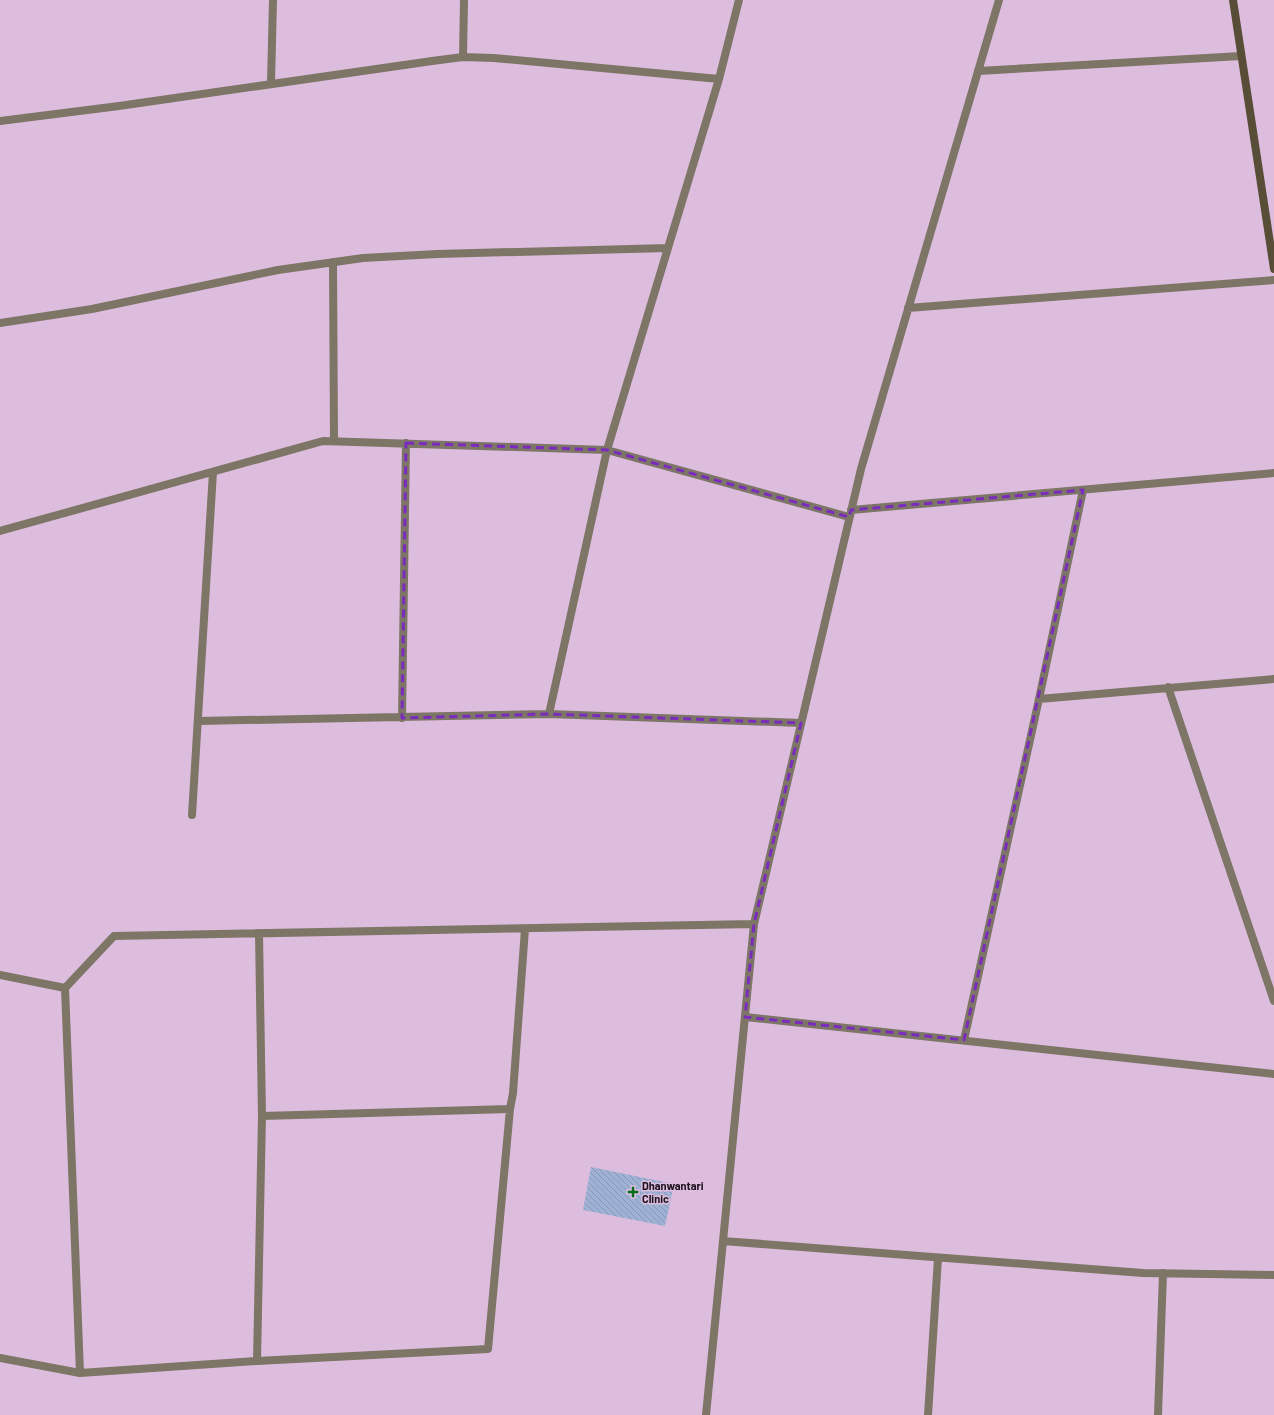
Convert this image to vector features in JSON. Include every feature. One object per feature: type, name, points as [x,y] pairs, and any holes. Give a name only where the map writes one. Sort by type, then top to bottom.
[{"type":"street","points":[[271,83],[273,0]]},
{"type":"street","points":[[463,57],[464,0]]},
{"type":"street","points":[[549,714],[607,450],[719,79],[739,0]]},
{"type":"street","points":[[706,1415],[754,924],[861,469],[999,0]]},
{"type":"street","points":[[1233,0],[1274,269]]},
{"type":"street","points":[[978,71],[1241,56]]},
{"type":"street","points":[[0,121],[119,106],[372,68],[463,57],[494,58],[719,79]]},
{"type":"street","points":[[0,323],[92,309],[278,270],[363,258],[429,254],[668,248]]},
{"type":"street","points":[[333,262],[334,441]]},
{"type":"street","points":[[908,308],[1274,280]]},
{"type":"street","points":[[0,531],[323,441],[607,450],[850,514],[1083,490],[1274,473]]},
{"type":"street","points":[[402,718],[406,444]]},
{"type":"street","points":[[192,815],[213,472]]},
{"type":"street","points":[[964,1040],[1083,490]]},
{"type":"street","points":[[1039,699],[1274,679]]},
{"type":"street","points":[[1168,687],[1274,1002]]},
{"type":"street","points":[[198,721],[549,714],[801,724]]},
{"type":"street","points":[[80,1373],[65,988],[114,936],[754,924]]},
{"type":"street","points":[[0,1358],[80,1373],[257,1361],[488,1350],[510,1108],[513,1093],[525,929]]},
{"type":"street","points":[[257,1361],[262,1116],[259,934]]},
{"type":"street","points":[[0,974],[65,988]]},
{"type":"street","points":[[745,1016],[1274,1074]]},
{"type":"street","points":[[262,1116],[510,1108]]},
{"type":"street","points":[[723,1241],[1143,1273],[1274,1274]]},
{"type":"street","points":[[928,1415],[938,1258]]},
{"type":"street","points":[[1158,1415],[1163,1273]]},
{"type":"highlighted area","points":[[406,443],[607,450],[849,517],[851,510],[1083,490],[964,1040],[745,1017],[754,924],[801,723],[549,714],[402,718]]},
{"type":"building","points":[[591,1167],[674,1184],[665,1226],[583,1210]]},
{"type":"place","name":"Dhanwantari Clinic","points":[[633,1192]]}]
